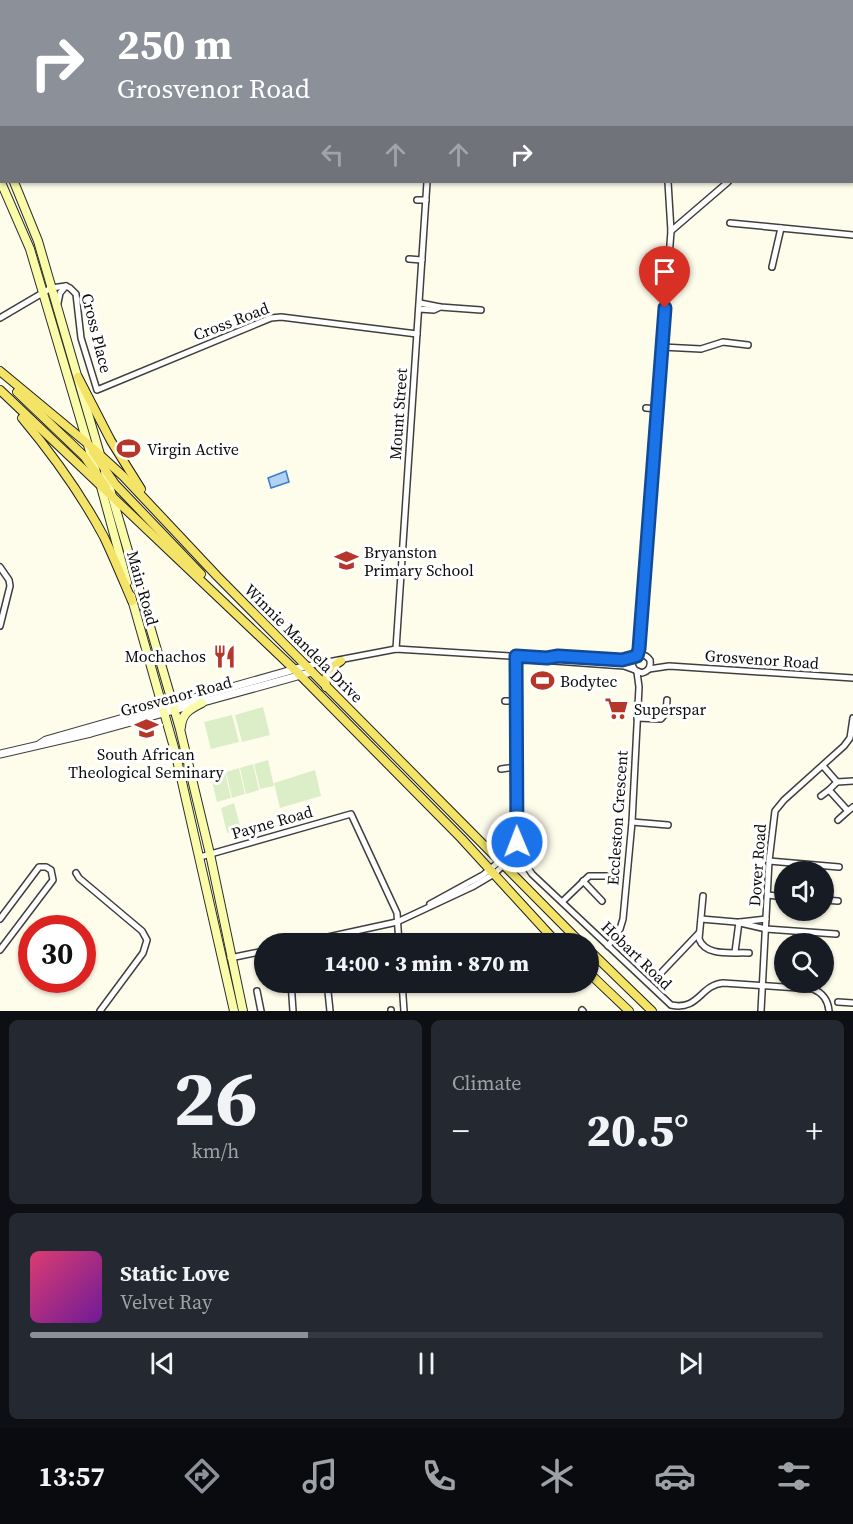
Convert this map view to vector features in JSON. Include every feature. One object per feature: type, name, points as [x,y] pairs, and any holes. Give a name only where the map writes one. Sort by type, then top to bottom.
[{"type":"main road","name":"Main Road","points":[[14,183],[38,241],[100,454],[101,487],[175,751],[234,1011]]},
{"type":"main road","points":[[3,189],[30,249],[88,444],[112,498]]},
{"type":"main road","points":[[0,373],[115,484],[191,562],[230,608]]},
{"type":"main road","name":"Winnie Mandela Drive","points":[[0,373],[100,454],[217,576],[312,668],[326,687],[504,861],[572,933]]},
{"type":"main road","points":[[78,377],[111,441],[152,506]]},
{"type":"main road","points":[[1,391],[51,453],[76,490],[104,538],[132,601]]},
{"type":"main road","name":"Winnie Mandela Drive","points":[[1,391],[298,673],[492,872],[548,933]]},
{"type":"main road","name":"Main Road","points":[[112,498],[180,729],[210,854],[243,1011]]},
{"type":"main road","points":[[326,687],[327,672],[341,661]]},
{"type":"main road","points":[[180,729],[186,712],[202,703]]},
{"type":"main road","points":[[599,960],[652,1011]]},
{"type":"main road","points":[[599,982],[629,1011]]},
{"type":"street","name":"Mount Street","points":[[396,649],[427,183]]},
{"type":"street","points":[[641,630],[650,660],[647,671],[636,671],[632,665],[641,630],[671,231],[668,183]]},
{"type":"street","points":[[671,231],[727,183]]},
{"type":"street","points":[[417,200],[426,200]]},
{"type":"street","points":[[730,223],[853,235]]},
{"type":"street","points":[[772,267],[781,228]]},
{"type":"street","points":[[409,259],[422,260]]},
{"type":"street","name":"Cross Place","points":[[57,306],[60,293],[66,286]]},
{"type":"street","name":"Cross Place","points":[[0,318],[51,288],[66,286],[76,294],[80,331],[98,390]]},
{"type":"street","points":[[419,306],[481,310]]},
{"type":"street","name":"Cross Road","points":[[98,390],[271,318],[281,317],[417,334]]},
{"type":"street","points":[[662,347],[701,348],[723,342],[748,345]]},
{"type":"street","points":[[646,408],[657,409]]},
{"type":"street","points":[[0,567],[9,580],[10,586],[0,626]]},
{"type":"street","name":"Grosvenor Road","points":[[174,707],[202,703],[312,668],[396,649],[547,658],[554,661],[624,666],[636,671]]},
{"type":"street","name":"Hobart Road","points":[[516,656],[517,842],[528,869],[666,1002],[678,1007],[690,1005],[709,988],[719,983],[814,989],[826,1000],[829,1011]]},
{"type":"street","name":"Grosvenor Road","points":[[547,658],[554,656],[622,660],[636,656]]},
{"type":"street","points":[[636,656],[647,656]]},
{"type":"street","name":"Grosvenor Road","points":[[647,656],[654,662],[669,666],[853,678]]},
{"type":"street","name":"Grosvenor Road","points":[[647,671],[669,666]]},
{"type":"street","name":"Eccleston Crescent","points":[[608,946],[620,929],[623,920],[632,822],[639,687],[636,671]]},
{"type":"street","name":"Eccleston Crescent","points":[[639,687],[647,671]]},
{"type":"street","name":"Grosvenor Road","points":[[0,754],[298,673]]},
{"type":"street","points":[[637,718],[661,719],[666,713],[667,700]]},
{"type":"street","points":[[505,701],[515,701]]},
{"type":"street","name":"Dover Road","points":[[761,1011],[775,811],[784,800],[851,740],[853,718]]},
{"type":"street","points":[[823,766],[837,782]]},
{"type":"street","points":[[501,769],[516,767]]},
{"type":"street","points":[[820,796],[837,782],[853,781]]},
{"type":"street","points":[[829,790],[851,809],[838,820]]},
{"type":"street","name":"Payne Road","points":[[200,857],[351,814],[397,913],[397,922]]},
{"type":"street","points":[[632,822],[668,825]]},
{"type":"street","points":[[354,933],[397,922],[472,887],[504,861],[517,842]]},
{"type":"street","points":[[770,861],[838,867]]},
{"type":"street","points":[[0,919],[39,867],[51,870],[53,880],[0,950]]},
{"type":"street","points":[[76,873],[79,878],[142,930],[147,940],[143,953],[99,1011]]},
{"type":"street","points":[[561,902],[590,875],[606,876]]},
{"type":"street","points":[[583,881],[602,901]]},
{"type":"street","points":[[768,895],[774,896]]},
{"type":"street","points":[[703,896],[700,942],[707,950],[748,953]]},
{"type":"street","points":[[834,901],[838,901]]},
{"type":"street","points":[[701,919],[738,922],[766,929],[836,934]]},
{"type":"street","points":[[738,922],[766,919]]},
{"type":"street","points":[[397,922],[398,933]]},
{"type":"street","points":[[735,952],[738,922]]},
{"type":"street","points":[[659,975],[699,933]]},
{"type":"street","points":[[223,960],[254,953]]},
{"type":"street","points":[[257,993],[261,1011]]},
{"type":"street","points":[[292,993],[293,1011]]},
{"type":"street","points":[[328,993],[330,1011]]},
{"type":"street","points":[[403,993],[404,1011]]},
{"type":"street","points":[[838,1002],[853,1003]]},
{"type":"green space","points":[[263,707],[270,735],[242,742],[235,715]]},
{"type":"green space","points":[[232,715],[239,742],[211,749],[204,722]]},
{"type":"green space","points":[[268,760],[274,786],[260,789],[254,764]]},
{"type":"green space","points":[[253,764],[259,790],[246,794],[240,768]]},
{"type":"green space","points":[[239,768],[245,794],[232,798],[226,772]]},
{"type":"green space","points":[[315,770],[321,796],[280,808],[274,783]]},
{"type":"green space","points":[[225,772],[231,798],[217,802],[211,777]]},
{"type":"green space","points":[[234,803],[241,829],[227,833],[221,808]]},
{"type":"water","points":[[286,471],[289,482],[271,488],[268,478]]},
{"type":"place","name":"Virgin Active","points":[[129,449]]},
{"type":"place","name":"Bryanston Primary School","points":[[346,561]]},
{"type":"place","name":"Mochachos","points":[[224,656]]},
{"type":"place","name":"Bodytec","points":[[542,681]]},
{"type":"place","name":"Superspar","points":[[616,709]]},
{"type":"place","name":"South African Theological Seminary","points":[[146,729]]},
{"type":"route","points":[[517,842],[516,656],[626,660],[637,656],[639,649],[665,308]]}]
